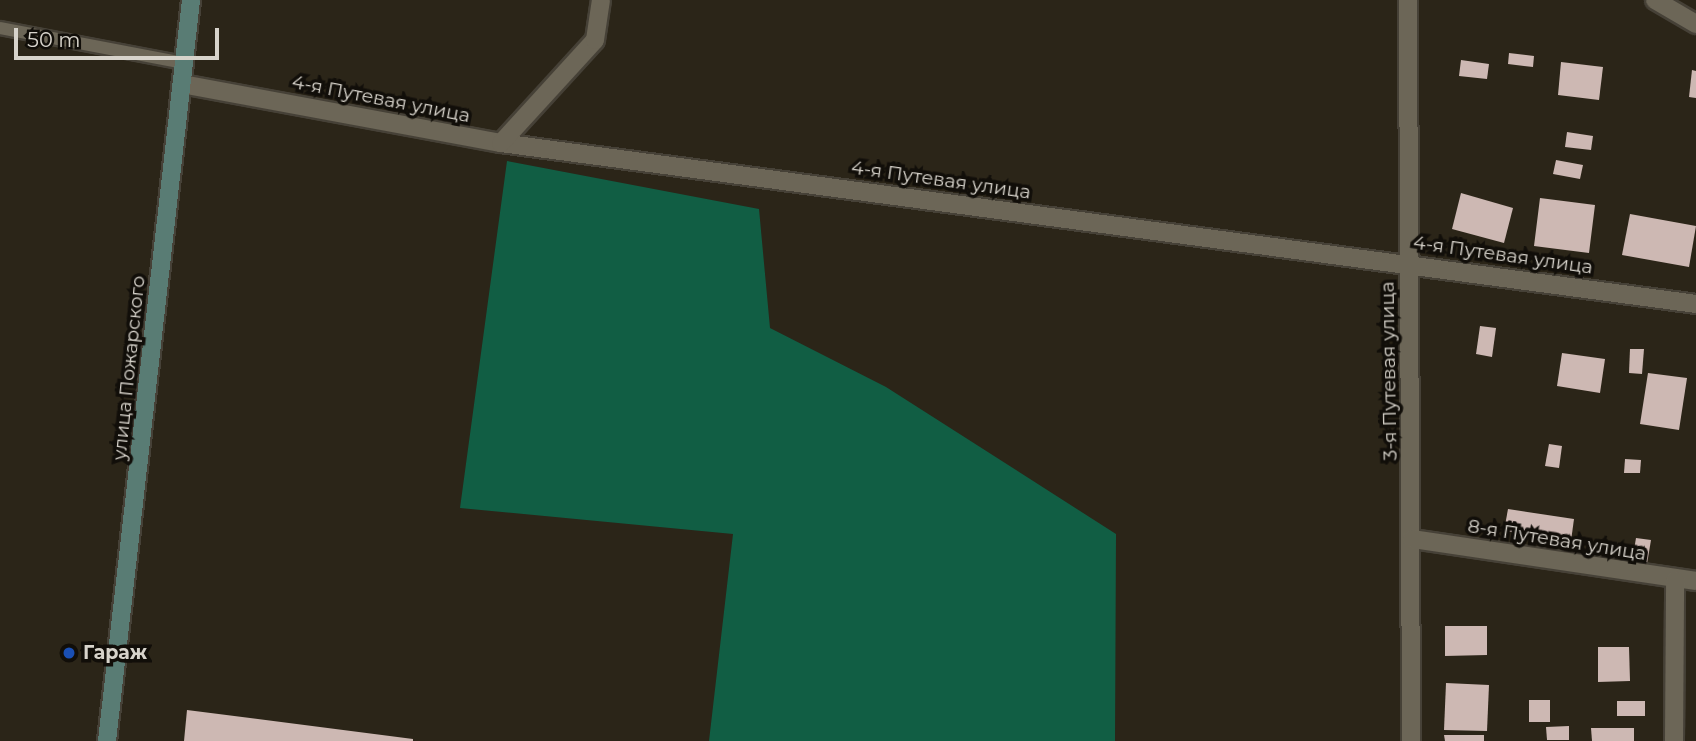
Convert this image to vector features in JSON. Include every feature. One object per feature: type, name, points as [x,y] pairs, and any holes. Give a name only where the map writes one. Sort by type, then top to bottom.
[{"type":"street","name":"улица Пожарского","points":[[107,741],[191,0]]},
{"type":"street","points":[[500,143],[595,40],[601,0]]},
{"type":"street","name":"3-я Путевая улица","points":[[1408,0],[1411,741]]},
{"type":"street","points":[[1655,0],[1696,24]]},
{"type":"street","name":"4-я Путевая улица","points":[[182,84],[500,143],[1408,262],[1696,304]]},
{"type":"street","name":"8-я Путевая улица","points":[[1412,538],[1675,580],[1696,581]]},
{"type":"street","points":[[1674,741],[1675,580]]},
{"type":"lane","points":[[0,28],[184,63]]},
{"type":"green space","points":[[507,161],[759,209],[770,328],[886,387],[1116,534],[1115,741],[709,741],[733,534],[460,508]]},
{"type":"building","points":[[1509,53],[1534,56],[1533,67],[1508,64]]},
{"type":"building","points":[[1461,60],[1489,64],[1487,79],[1459,76]]},
{"type":"building","points":[[1561,62],[1603,67],[1599,100],[1558,95]]},
{"type":"building","points":[[1692,70],[1696,71],[1696,98],[1689,97]]},
{"type":"building","points":[[1567,132],[1593,136],[1591,150],[1565,147]]},
{"type":"building","points":[[1556,160],[1583,165],[1580,179],[1553,174]]},
{"type":"building","points":[[1461,193],[1513,208],[1504,243],[1452,229]]},
{"type":"building","points":[[1540,198],[1595,205],[1589,253],[1534,246]]},
{"type":"building","points":[[1630,214],[1696,226],[1689,267],[1622,255]]},
{"type":"building","points":[[1480,326],[1496,328],[1492,357],[1476,354]]},
{"type":"building","points":[[1630,349],[1644,349],[1642,374],[1629,373]]},
{"type":"building","points":[[1562,353],[1605,359],[1600,393],[1557,386]]},
{"type":"building","points":[[1648,373],[1687,378],[1679,430],[1640,424]]},
{"type":"building","points":[[1549,444],[1562,446],[1559,468],[1545,466]]},
{"type":"building","points":[[1625,459],[1641,460],[1640,473],[1624,473]]},
{"type":"building","points":[[1508,509],[1574,519],[1571,541],[1504,531]]},
{"type":"building","points":[[1636,538],[1651,540],[1647,564],[1632,562]]},
{"type":"building","points":[[1445,626],[1487,626],[1487,655],[1445,656]]},
{"type":"building","points":[[1598,647],[1629,647],[1630,681],[1598,682]]},
{"type":"building","points":[[1446,683],[1489,685],[1487,731],[1444,730]]},
{"type":"building","points":[[1529,700],[1550,700],[1550,722],[1529,722]]},
{"type":"building","points":[[1617,701],[1645,701],[1645,716],[1617,716]]},
{"type":"building","points":[[187,710],[413,739],[413,741],[184,741]]},
{"type":"building","points":[[1569,726],[1569,740],[1547,740],[1546,727]]},
{"type":"building","points":[[1591,728],[1634,728],[1634,741],[1592,741]]},
{"type":"building","points":[[1444,735],[1484,735],[1484,741],[1445,741]]},
{"type":"place","name":"Гараж","points":[[69,653]]}]
